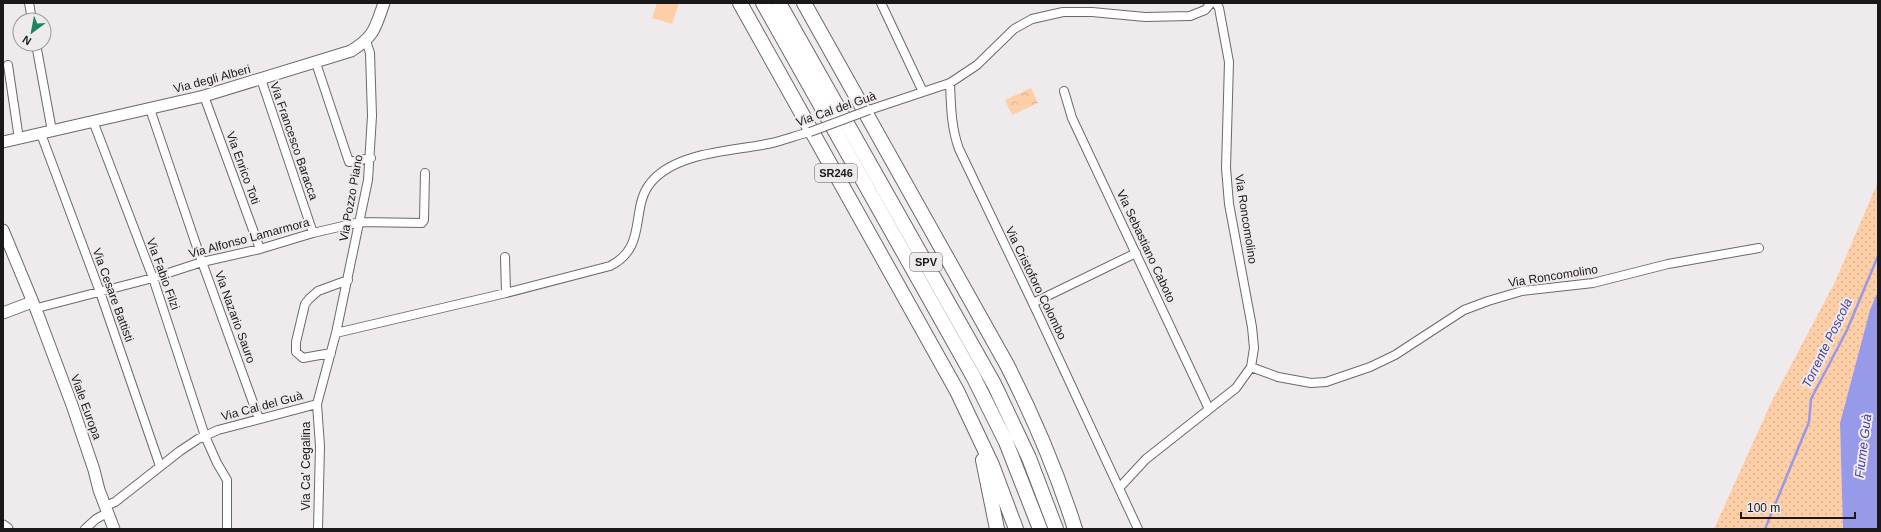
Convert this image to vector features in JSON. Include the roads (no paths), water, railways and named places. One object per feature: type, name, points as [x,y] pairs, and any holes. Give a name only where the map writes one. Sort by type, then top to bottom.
[{"type":"highway","name":"SR246","points":[[740,3],[931,343],[981,440],[1016,529]]},
{"type":"highway","name":"SPV","points":[[763,3],[973,376],[1006,442],[1040,529]]},
{"type":"highway","name":"SPV","points":[[779,3],[994,384],[1029,458],[1056,529]]},
{"type":"highway","points":[[804,3],[978,312],[1048,443],[1065,481],[1082,529]]},
{"type":"highway","points":[[931,343],[982,459],[997,529]]},
{"type":"highway","points":[[1028,407],[1063,492],[1075,529]]},
{"type":"street","name":"Via degli Alberi","points":[[3,142],[204,96],[316,63],[351,51],[366,41],[375,30],[384,3]]},
{"type":"street","points":[[881,3],[923,92]]},
{"type":"street","name":"Via Cal del Guà","points":[[85,529],[115,502],[160,466],[180,451],[205,436],[218,430],[317,404],[336,333],[595,272],[618,263],[628,252],[635,240],[644,193],[654,179],[670,168],[684,161],[710,154],[772,143],[810,132],[869,110],[950,83],[977,65],[1014,29],[1032,19],[1063,12],[1092,12],[1145,17],[1190,16],[1205,10],[1212,3]]},
{"type":"street","name":"Via Roncomolino","points":[[1120,487],[1146,459],[1236,388],[1251,366],[1254,348],[1252,327],[1229,204],[1226,174],[1229,62],[1219,8],[1216,3]]},
{"type":"street","name":"Via Pozzo Piano","points":[[336,333],[360,222],[371,158],[371,61],[366,41]]},
{"type":"street","points":[[37,52],[52,131]]},
{"type":"street","points":[[316,63],[349,162],[371,158]]},
{"type":"street","points":[[8,65],[19,139]]},
{"type":"street","name":"Via Francesco Baracca","points":[[261,79],[313,233]]},
{"type":"street","name":"Via Cristoforo Colombo","points":[[950,83],[951,119],[954,136],[959,149],[1120,487],[1138,529]]},
{"type":"street","name":"Via Sebastiano Caboto","points":[[1064,91],[1072,118],[1209,409]]},
{"type":"street","name":"Via Enrico Toti","points":[[204,96],[260,249]]},
{"type":"street","name":"Via Nazario Sauro","points":[[150,109],[202,262],[259,419]]},
{"type":"street","name":"Via Fabio Filzi","points":[[92,121],[153,278],[205,436],[216,463],[227,480],[227,529]]},
{"type":"street","name":"Via Cesare Battisti","points":[[41,134],[100,292],[160,466]]},
{"type":"street","name":"Via Alfonso Lamarmora","points":[[35,305],[100,292],[153,278],[202,262],[260,249],[313,233],[360,222],[422,223],[424,220],[426,174]]},
{"type":"street","name":"Viale Europa","points":[[3,230],[35,305],[109,508],[115,529]]},
{"type":"street","name":"Via Roncomolino","points":[[1251,366],[1278,377],[1311,383],[1326,382],[1370,367],[1394,355],[1464,310],[1488,301],[1522,292],[1593,283],[1668,264],[1759,248]]},
{"type":"street","points":[[1033,303],[1136,253]]},
{"type":"street","points":[[505,257],[506,293]]},
{"type":"street","points":[[331,353],[303,358],[296,352],[298,334],[305,304],[308,299],[318,291],[348,280]]},
{"type":"street","points":[[3,313],[35,305]]},
{"type":"street","name":"Via Ca' Cegalina","points":[[317,404],[320,446],[318,529]]},
{"type":"street","points":[[3,526],[7,529]]},
{"type":"water","name":"Fiume Guà","points":[[1878,291],[1878,529],[1843,529],[1840,423],[1870,310]]},
{"type":"waterway","name":"Torrente Poscola","points":[[1765,529],[1809,422],[1811,399],[1847,330],[1878,256]]}]
